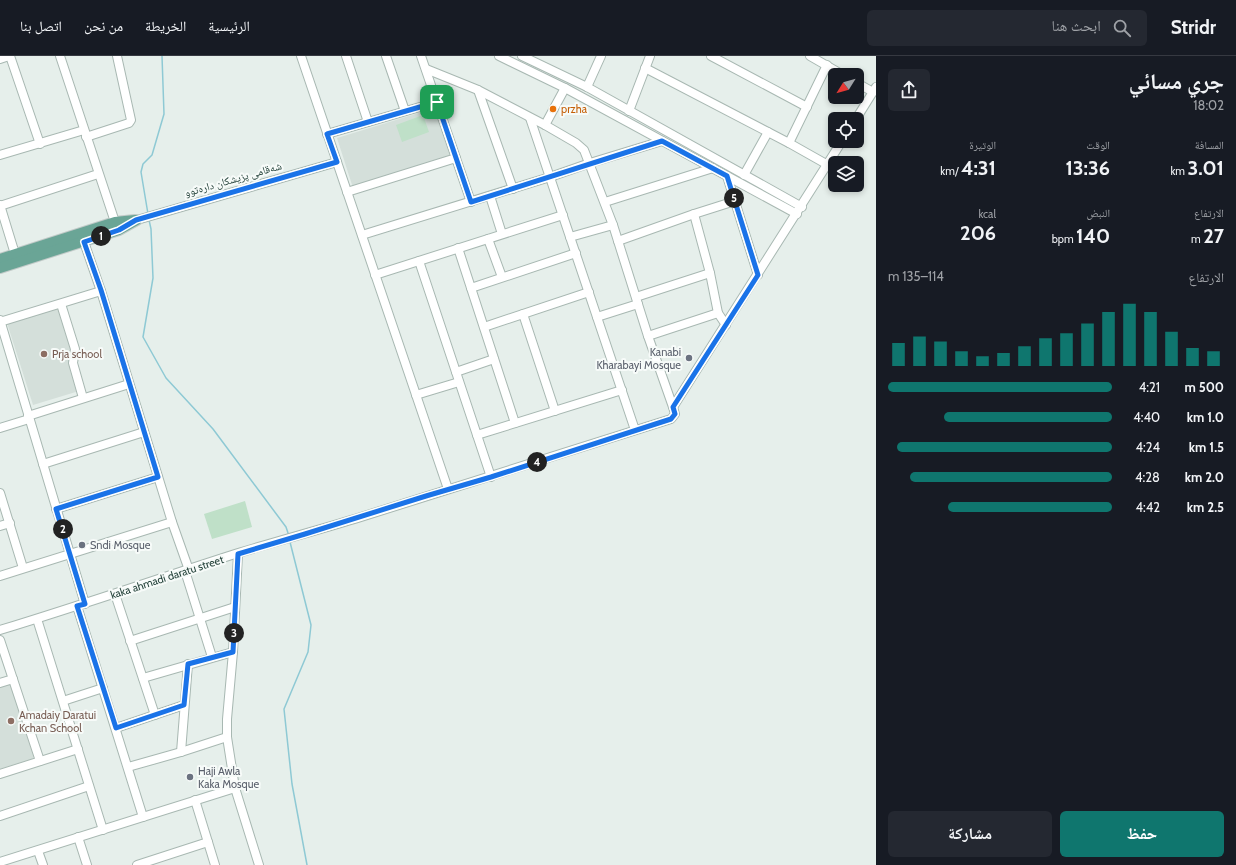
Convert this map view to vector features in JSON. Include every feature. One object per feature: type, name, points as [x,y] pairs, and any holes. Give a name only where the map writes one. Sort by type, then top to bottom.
[{"type":"main road","name":"شەقامی پزیشکان دارەتوو","points":[[0,259],[115,222],[134,221]]},
{"type":"main road","name":"شەقامی پزیشکان دارەتوو","points":[[0,268],[119,230],[134,221]]},
{"type":"street","points":[[0,59],[10,56],[40,144]]},
{"type":"street","points":[[60,56],[115,222]]},
{"type":"street","points":[[0,155],[129,123],[131,120],[117,56]]},
{"type":"street","points":[[301,56],[448,489]]},
{"type":"street","points":[[346,56],[368,122]]},
{"type":"street","points":[[386,56],[405,111]]},
{"type":"street","points":[[421,56],[471,202]]},
{"type":"street","points":[[499,56],[565,88],[727,176],[799,210]]},
{"type":"street","points":[[522,56],[586,87],[744,175],[799,210]]},
{"type":"street","points":[[586,87],[601,56]]},
{"type":"street","points":[[629,111],[650,56]]},
{"type":"street","points":[[711,56],[807,107]]},
{"type":"street","points":[[810,56],[832,68]]},
{"type":"street","points":[[789,143],[827,65]]},
{"type":"street","points":[[645,68],[828,165],[673,407]]},
{"type":"street","points":[[426,69],[478,90],[546,125],[576,143],[584,150],[613,225],[648,336],[673,407]]},
{"type":"street","points":[[860,112],[874,90],[864,86]]},
{"type":"street","points":[[546,125],[565,88]]},
{"type":"street","points":[[478,90],[512,189]]},
{"type":"street","points":[[327,134],[437,102]]},
{"type":"street","points":[[530,118],[635,430]]},
{"type":"street","points":[[744,175],[768,132]]},
{"type":"street","points":[[362,235],[662,141]]},
{"type":"street","points":[[347,192],[456,158]]},
{"type":"street","name":"شەقامی پزیشکان دارەتوو","points":[[134,221],[337,162]]},
{"type":"street","points":[[605,202],[713,168]]},
{"type":"street","points":[[15,254],[0,206],[98,174]]},
{"type":"street","points":[[727,176],[758,275]]},
{"type":"street","points":[[490,196],[502,234]]},
{"type":"street","points":[[618,241],[735,201]]},
{"type":"street","points":[[375,275],[563,214]]},
{"type":"street","points":[[694,214],[710,273],[718,313],[726,324]]},
{"type":"street","points":[[570,237],[613,225]]},
{"type":"street","points":[[488,239],[502,277]]},
{"type":"street","points":[[84,242],[101,290],[128,384],[187,570],[212,657]]},
{"type":"street","points":[[458,248],[515,423]]},
{"type":"street","points":[[471,288],[576,253]]},
{"type":"street","points":[[419,261],[491,477]]},
{"type":"street","points":[[597,317],[637,300],[710,273]]},
{"type":"street","points":[[85,604],[0,321],[61,304],[101,290]]},
{"type":"street","points":[[484,327],[589,292]]},
{"type":"street","points":[[61,304],[75,349],[73,363],[83,398]]},
{"type":"street","points":[[648,336],[718,313]]},
{"type":"street","points":[[523,314],[555,411]]},
{"type":"street","points":[[456,372],[494,359]]},
{"type":"street","points":[[416,396],[459,382]]},
{"type":"street","points":[[0,428],[83,398],[128,384]]},
{"type":"street","points":[[477,435],[622,390]]},
{"type":"street","name":"kaka ahmadi daratu street","points":[[0,630],[270,544],[491,477],[671,419],[675,414],[673,407]]},
{"type":"street","points":[[43,464],[144,432]]},
{"type":"street","points":[[56,509],[158,477]]},
{"type":"street","points":[[0,493],[23,568]]},
{"type":"street","points":[[0,576],[172,522]]},
{"type":"street","points":[[0,526],[10,523]]},
{"type":"street","points":[[238,554],[227,737],[235,788],[259,865]]},
{"type":"street","points":[[115,594],[155,714]]},
{"type":"street","points":[[77,606],[143,817]]},
{"type":"street","points":[[130,641],[235,607]]},
{"type":"street","points":[[37,619],[103,830]]},
{"type":"street","points":[[0,640],[40,761]]},
{"type":"street","points":[[143,678],[233,652]]},
{"type":"street","points":[[181,752],[188,664]]},
{"type":"street","points":[[0,683],[13,679]]},
{"type":"street","points":[[63,701],[103,688]]},
{"type":"street","points":[[116,728],[184,705]]},
{"type":"street","points":[[128,766],[181,752],[227,737]]},
{"type":"street","points":[[0,774],[78,749]]},
{"type":"street","points":[[0,816],[89,786]]},
{"type":"street","points":[[0,862],[235,788]]},
{"type":"street","points":[[195,800],[215,865]]},
{"type":"street","points":[[78,838],[87,865]]},
{"type":"street","points":[[137,865],[208,842]]},
{"type":"street","points":[[38,851],[43,865]]},
{"type":"shaded area","points":[[435,108],[451,158],[353,188],[337,138]]},
{"type":"shaded area","name":"Prja school","points":[[59,307],[72,348],[79,391],[33,405],[7,323]]},
{"type":"shaded area","name":"Amadaiy Daratui Kchan School","points":[[10,684],[34,757],[32,759],[0,769],[0,687]]},
{"type":"green space","points":[[423,115],[429,132],[402,142],[396,125]]},
{"type":"green space","points":[[245,501],[252,527],[212,539],[204,514]]},
{"type":"waterway","points":[[148,214],[141,172],[143,164],[152,155],[164,114],[162,56]]},
{"type":"waterway","points":[[149,220],[151,229],[153,278],[143,337],[166,378],[213,429],[286,527],[289,536]]},
{"type":"waterway","points":[[290,542],[311,625],[308,652],[284,709],[292,784],[307,865]]},
{"type":"place","name":"przha","points":[[553,109]]},
{"type":"place","name":"Prja school","points":[[44,354]]},
{"type":"place","name":"Kanabi Kharabayi Mosque","points":[[689,358]]},
{"type":"place","name":"Sndi Mosque","points":[[82,545]]},
{"type":"place","name":"Amadaiy Daratui Kchan School","points":[[11,721]]},
{"type":"place","name":"Haji Awla Kaka Mosque","points":[[190,777]]},
{"type":"route","points":[[437,102],[471,202],[662,141],[713,168],[727,176],[758,275],[673,407],[675,414],[671,419],[363,517],[238,554],[233,652],[188,664],[184,705],[116,728],[77,606],[85,604],[56,509],[158,477],[128,384],[101,290],[84,242],[119,230],[136,220],[337,162],[327,134],[437,102]]}]
